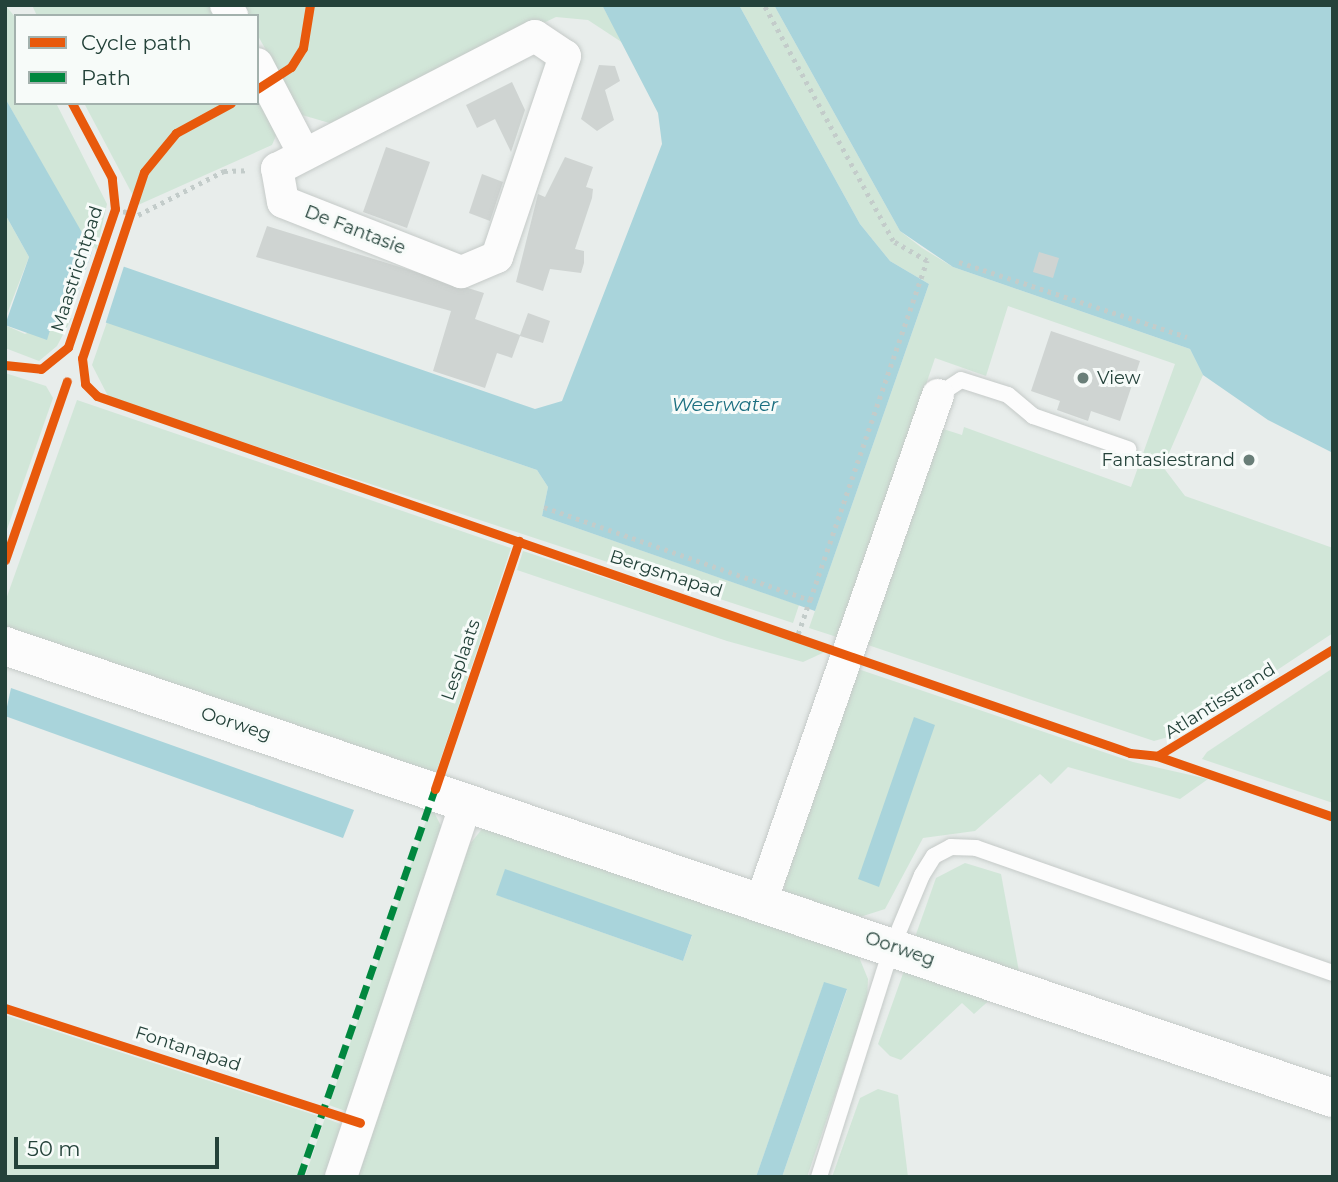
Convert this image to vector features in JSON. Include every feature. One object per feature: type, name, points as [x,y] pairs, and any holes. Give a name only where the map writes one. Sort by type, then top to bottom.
[{"type":"street","name":"De Fantasie","points":[[535,36],[565,55],[497,257],[461,272],[283,202],[277,169],[304,154],[535,36]]},
{"type":"street","points":[[259,68],[304,154]]},
{"type":"street","points":[[761,902],[937,395]]},
{"type":"street","name":"Oorweg","points":[[5,646],[467,801],[1333,1098]]},
{"type":"street","points":[[341,1177],[467,801]]},
{"type":"lane","points":[[937,395],[961,380],[1008,395],[1033,416],[1128,449]]},
{"type":"lane","points":[[820,1177],[892,947],[934,856],[951,847],[976,848],[1333,972]]},
{"type":"path","points":[[764,5],[893,241],[927,261],[798,634]]},
{"type":"path","points":[[115,209],[130,214],[224,171],[277,169]]},
{"type":"path","points":[[127,224],[134,203]]},
{"type":"path","points":[[959,262],[1186,337]]},
{"type":"path","points":[[544,507],[810,600]]},
{"type":"path","points":[[785,629],[848,651]]},
{"type":"green space","points":[[5,5],[14,16],[14,105],[57,105],[107,204],[95,257],[5,98]]},
{"type":"green space","points":[[32,5],[217,5],[222,14],[36,14]]},
{"type":"green space","points":[[241,5],[602,5],[623,43],[588,20],[556,17],[333,124],[302,115],[259,38],[259,14],[246,14]]},
{"type":"green space","points":[[739,5],[774,5],[900,231],[922,248],[953,267],[1190,349],[1203,375],[1163,467],[1185,496],[1333,548],[1333,633],[1182,733],[1154,741],[859,642],[934,426],[962,435],[964,427],[1131,487],[1175,364],[1008,306],[986,376],[935,358],[840,638],[809,628],[929,284],[890,261],[860,224]]},
{"type":"green space","points":[[259,83],[281,124],[272,145],[138,205],[85,105],[259,105]]},
{"type":"green space","points":[[5,214],[29,257],[5,319]]},
{"type":"green space","points":[[75,312],[57,346],[39,361],[5,348],[5,325],[25,334]]},
{"type":"green space","points":[[107,322],[537,470],[548,487],[542,516],[799,605],[793,623],[109,398],[92,365]]},
{"type":"green space","points":[[5,373],[46,386],[53,398],[5,535]]},
{"type":"green space","points":[[77,400],[511,548],[435,776],[5,629],[5,602]]},
{"type":"green space","points":[[523,551],[827,651],[803,662],[727,641],[517,570]]},
{"type":"green space","points":[[852,667],[1133,762],[1208,779],[1180,799],[1068,767],[1051,784],[1040,774],[975,831],[923,838],[885,909],[860,917],[784,893],[787,860]]},
{"type":"green space","points":[[1333,668],[1333,803],[1202,759],[1207,752]]},
{"type":"green space","points":[[431,806],[442,828],[348,1112],[329,1105]]},
{"type":"green space","points":[[498,827],[856,950],[868,979],[867,1002],[807,1177],[782,1177],[847,990],[824,983],[756,1177],[350,1177],[466,849],[482,829]],"holes":[[[505,870],[692,936],[683,961],[497,895]]]},
{"type":"green space","points":[[965,863],[1001,874],[1020,977],[914,940],[936,878]]},
{"type":"green space","points":[[905,968],[994,996],[974,1014],[962,1003],[901,1060],[890,1056],[878,1044]]},
{"type":"green space","points":[[5,1015],[318,1116],[297,1177],[5,1177]]},
{"type":"green space","points":[[878,1089],[898,1095],[908,1177],[832,1177],[860,1098]]},
{"type":"green space","points":[[325,1118],[343,1125],[326,1177],[305,1177]]},
{"type":"water","name":"Weerwater","points":[[602,5],[739,5],[860,224],[890,261],[929,284],[815,611],[542,516],[548,487],[537,470],[75,312],[51,327],[47,340],[5,325],[29,257],[5,214],[5,98],[96,257],[535,409],[562,401],[662,144],[658,113]]},
{"type":"water","points":[[774,5],[1333,5],[1333,453],[1268,420],[1203,375],[1190,349],[953,267],[900,231]]},
{"type":"water","points":[[11,688],[354,810],[343,838],[5,716]]},
{"type":"water","points":[[914,717],[935,725],[879,887],[858,879]]},
{"type":"water","points":[[505,869],[692,935],[683,961],[496,895]]},
{"type":"water","points":[[824,982],[847,989],[782,1177],[756,1177]]},
{"type":"pier","points":[[94,246],[98,254],[125,263],[105,325],[75,316],[68,320]]},
{"type":"building","points":[[599,65],[615,66],[620,81],[605,90],[614,120],[597,131],[581,119]]},
{"type":"building","points":[[512,82],[525,110],[511,152],[495,119],[477,128],[466,105]]},
{"type":"building","points":[[386,147],[430,162],[407,228],[363,212]]},
{"type":"building","points":[[565,157],[593,167],[586,187],[593,189],[592,198],[575,249],[584,251],[584,263],[581,273],[550,269],[543,291],[516,282],[538,194],[545,197]]},
{"type":"building","points":[[482,174],[503,182],[490,221],[469,213]]},
{"type":"building","points":[[267,226],[484,293],[475,319],[520,335],[528,313],[550,321],[543,343],[520,336],[512,358],[497,353],[485,388],[433,371],[451,311],[256,257]]},
{"type":"building","points":[[1039,252],[1059,258],[1053,278],[1033,272]]},
{"type":"building","points":[[1051,331],[1140,361],[1120,421],[1091,411],[1088,421],[1057,410],[1060,401],[1031,391]]},
{"type":"marked path","points":[[300,1177],[435,789]]},
{"type":"cycle path","points":[[259,88],[291,67],[303,48],[310,5]]},
{"type":"cycle path","name":"Maastrichtpad","points":[[5,365],[41,369],[68,347],[115,209],[112,178],[73,105]]},
{"type":"cycle path","name":"Bergsmapad","points":[[227,105],[176,133],[144,172],[82,358],[85,384],[97,396],[1130,753],[1157,756],[1333,817]]},
{"type":"cycle path","points":[[5,560],[67,381]]},
{"type":"cycle path","name":"Lesplaats","points":[[435,789],[519,541]]},
{"type":"cycle path","name":"Atlantisstrand","points":[[1157,756],[1333,649]]},
{"type":"cycle path","name":"Fontanapad","points":[[5,1008],[360,1123]]},
{"type":"place","name":"View","points":[[1083,378]]},
{"type":"place","name":"Fantasiestrand","points":[[1249,460]]}]
